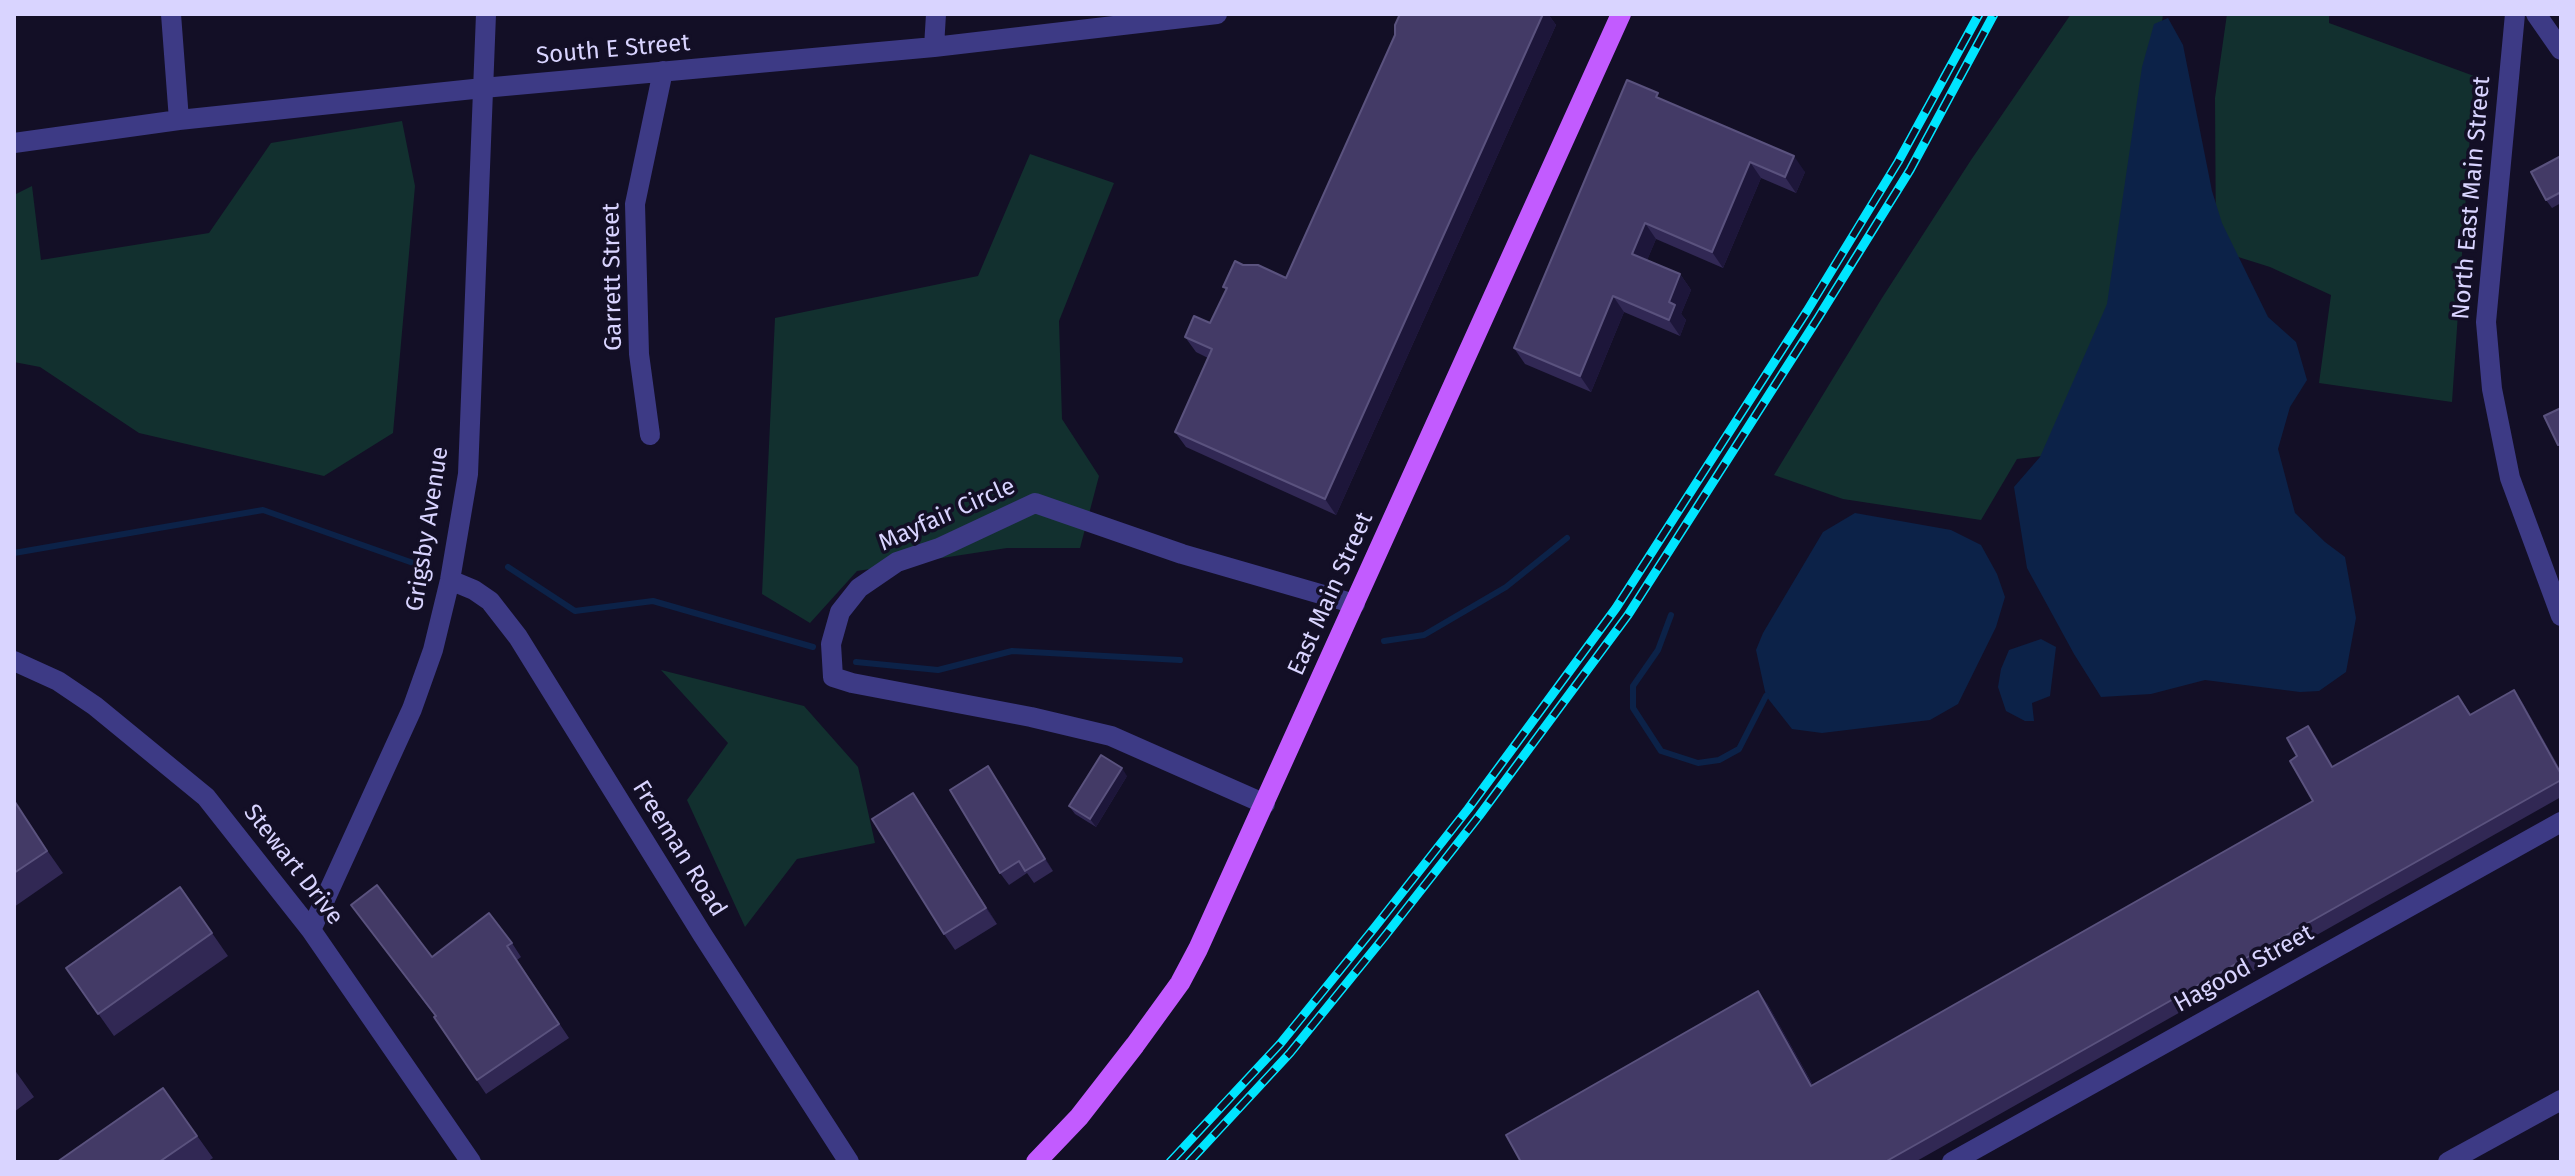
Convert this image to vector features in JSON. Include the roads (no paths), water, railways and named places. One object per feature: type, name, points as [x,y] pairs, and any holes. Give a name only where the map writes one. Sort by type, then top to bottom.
[{"type":"main road","name":"East Main Street","points":[[1036,1162],[1085,1109],[1180,983],[1228,887],[1621,14]]},
{"type":"street","points":[[171,14],[179,120]]},
{"type":"street","name":"Grigsby Avenue","points":[[311,930],[412,709],[433,650],[450,580],[468,474],[486,14]]},
{"type":"street","points":[[934,47],[936,14]]},
{"type":"street","name":"South E Street","points":[[14,143],[179,120],[483,88],[934,47],[1217,14]]},
{"type":"street","name":"North East Main Street","points":[[2515,14],[2486,322],[2492,389],[2510,478],[2561,616]]},
{"type":"street","points":[[2536,14],[2561,50]]},
{"type":"street","name":"Garrett Street","points":[[650,435],[639,354],[635,204],[663,71]]},
{"type":"street","name":"Mayfair Circle","points":[[1265,804],[1111,736],[833,677],[831,644],[840,612],[859,588],[897,562],[939,548],[1035,503],[1182,554],[1355,604]]},
{"type":"street","name":"Freeman Road","points":[[450,580],[490,601],[518,637],[702,934],[849,1162]]},
{"type":"street","name":"Stewart Drive","points":[[14,661],[58,681],[95,706],[206,797],[311,930],[471,1162]]},
{"type":"street","name":"Hagood Street","points":[[1952,1162],[1983,1155],[2561,822]]},
{"type":"street","points":[[2448,1162],[2561,1100]]},
{"type":"water","points":[[2168,18],[2183,45],[2212,191],[2222,223],[2268,317],[2296,342],[2307,380],[2290,407],[2278,449],[2295,513],[2345,557],[2356,618],[2346,672],[2319,691],[2300,692],[2205,680],[2151,694],[2101,697],[2027,568],[2014,487],[2040,457],[2107,304],[2142,67],[2154,24]]},
{"type":"water","points":[[1855,513],[1951,530],[1981,545],[2005,597],[1996,627],[1958,704],[1930,720],[1822,733],[1792,729],[1766,696],[1756,650],[1823,532]]},
{"type":"water","points":[[2041,639],[2056,647],[2050,696],[2032,703],[2034,721],[2025,721],[2006,711],[1998,687],[2001,669],[2009,650]]},
{"type":"waterway","points":[[14,553],[263,510],[416,564]]},
{"type":"waterway","points":[[1384,641],[1424,635],[1506,587],[1567,538]]},
{"type":"waterway","points":[[508,567],[575,611],[653,601],[813,647]]},
{"type":"waterway","points":[[1671,615],[1658,650],[1633,686],[1633,708],[1661,751],[1698,763],[1719,760],[1739,749],[1766,696]]},
{"type":"waterway","points":[[856,662],[938,670],[1012,651],[1180,660]]},
{"type":"railway","points":[[1170,1162],[1280,1044],[1375,927],[1468,809],[1616,608],[1807,311],[1898,162],[1979,14]]},
{"type":"railway","points":[[1189,1162],[1290,1053],[1385,936],[1479,816],[1628,615],[1910,170],[1994,14]]}]
